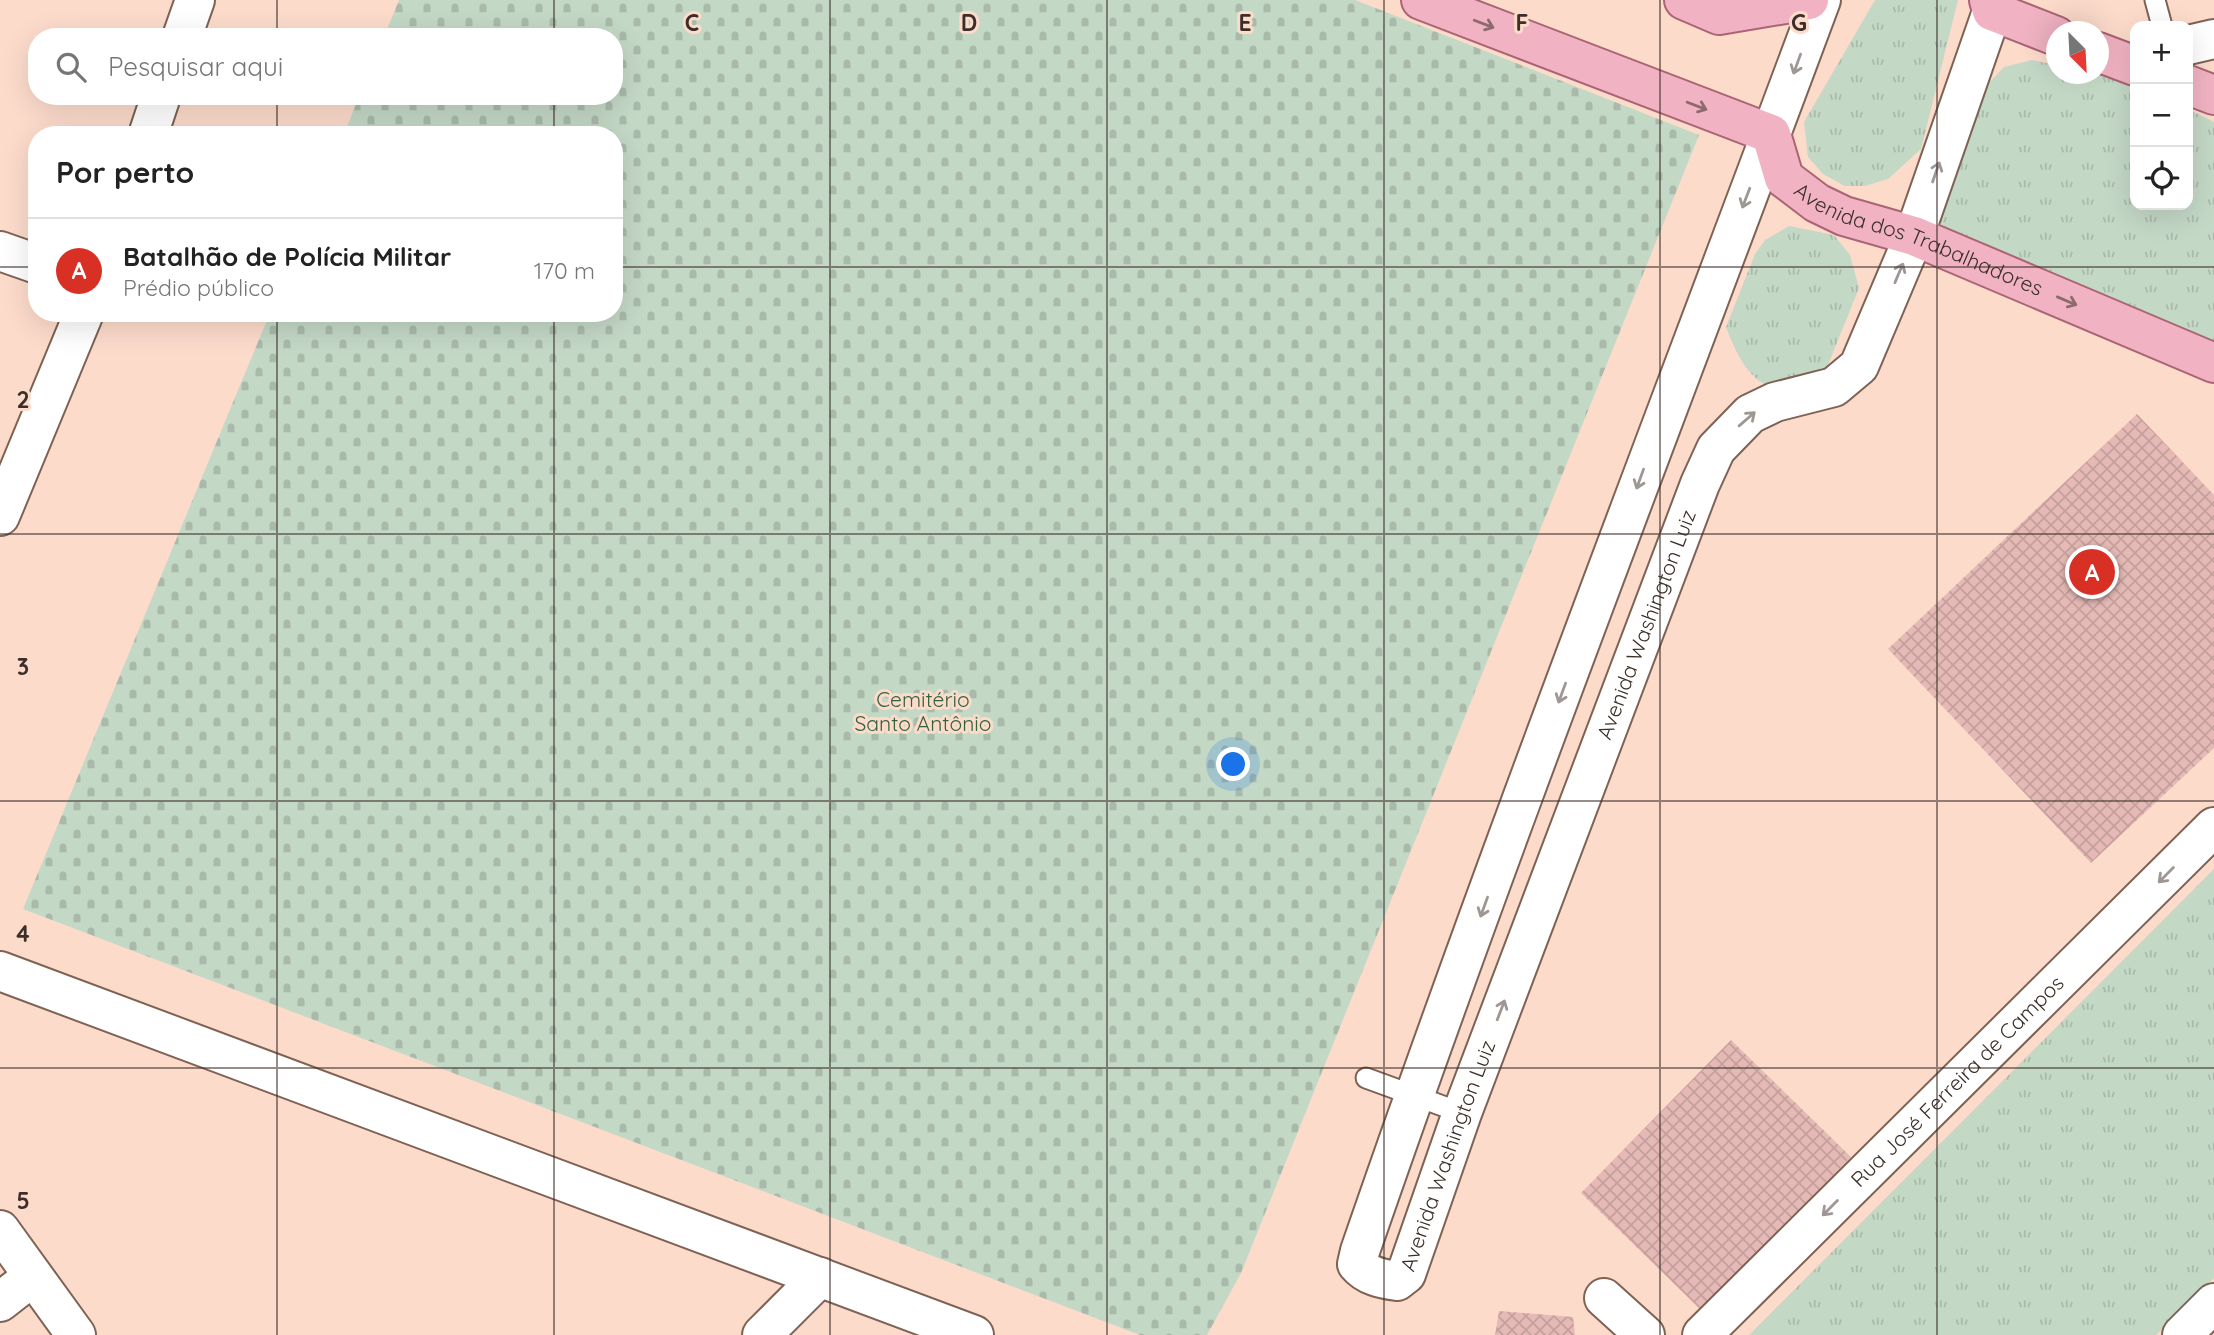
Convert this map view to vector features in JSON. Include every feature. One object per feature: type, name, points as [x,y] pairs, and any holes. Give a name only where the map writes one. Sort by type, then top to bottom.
[{"type":"main road","points":[[1421,0],[1771,134]]},
{"type":"main road","points":[[1684,0],[1719,15],[1809,0]]},
{"type":"main road","points":[[1993,4],[2046,31]]},
{"type":"main road","points":[[2193,87],[2214,95]]},
{"type":"main road","name":"Avenida dos Trabalhadores","points":[[1771,134],[1784,177],[1817,203],[1844,216],[1914,236],[2214,363]]},
{"type":"street","points":[[185,28],[195,0]]},
{"type":"street","name":"Avenida Washington Luiz","points":[[1821,0],[1660,425],[1414,1095],[1357,1264],[1363,1271],[1382,1279],[1397,1281],[1406,1274],[1462,1113],[1700,484],[1716,449],[1750,414],[1775,402],[1834,387],[1859,366],[1914,236],[1993,4]]},
{"type":"street","points":[[2193,44],[2214,40]]},
{"type":"street","points":[[151,126],[158,105]]},
{"type":"street","points":[[0,251],[28,261]]},
{"type":"street","points":[[0,516],[80,322]]},
{"type":"street","points":[[1660,425],[1716,449]]},
{"type":"street","points":[[1531,779],[1581,797]]},
{"type":"street","name":"Rua José Ferreira de Campos","points":[[1702,1335],[2214,827]]},
{"type":"street","points":[[0,971],[974,1335]]},
{"type":"street","points":[[0,1230],[76,1335]]},
{"type":"street","points":[[0,1302],[32,1277]]},
{"type":"street","points":[[762,1335],[820,1278]]},
{"type":"street","points":[[1604,1298],[1645,1335]]},
{"type":"street","points":[[2182,1335],[2214,1303]]},
{"type":"lane","points":[[2155,0],[2161,21]]},
{"type":"lane","points":[[1366,1078],[1462,1113]]},
{"type":"green space","name":"Cemitério Santo Antônio","points":[[399,0],[1355,0],[1699,135],[1241,1273],[1207,1335],[1140,1335],[23,909],[266,322],[623,322],[623,126],[347,126],[356,105],[623,105],[623,28],[388,28]]},
{"type":"green space","points":[[1875,0],[1958,0],[1921,149],[1888,179],[1865,186],[1845,186],[1823,174],[1808,157],[1804,122]]},
{"type":"green space","points":[[2032,60],[2046,63],[2046,84],[2109,84],[2109,76],[2130,84],[2130,210],[2193,210],[2193,112],[2214,122],[2214,346],[1944,229],[1937,217],[1984,88],[2004,67]]},
{"type":"green space","points":[[1789,226],[1834,235],[1850,255],[1859,288],[1826,370],[1786,389],[1774,388],[1754,377],[1740,358],[1726,327],[1755,254],[1765,240]]},
{"type":"green space","points":[[2214,869],[2214,1278],[2156,1335],[1749,1335]]},
{"type":"building","points":[[2137,414],[2214,495],[2214,748],[2091,863],[1888,649]]},
{"type":"building","points":[[1731,1040],[1851,1157],[1701,1310],[1581,1193]]},
{"type":"building","points":[[1499,1311],[1573,1317],[1575,1335],[1495,1335]]},
{"type":"place","name":"Batalhão de Polícia Militar","points":[[2092,572]]}]
